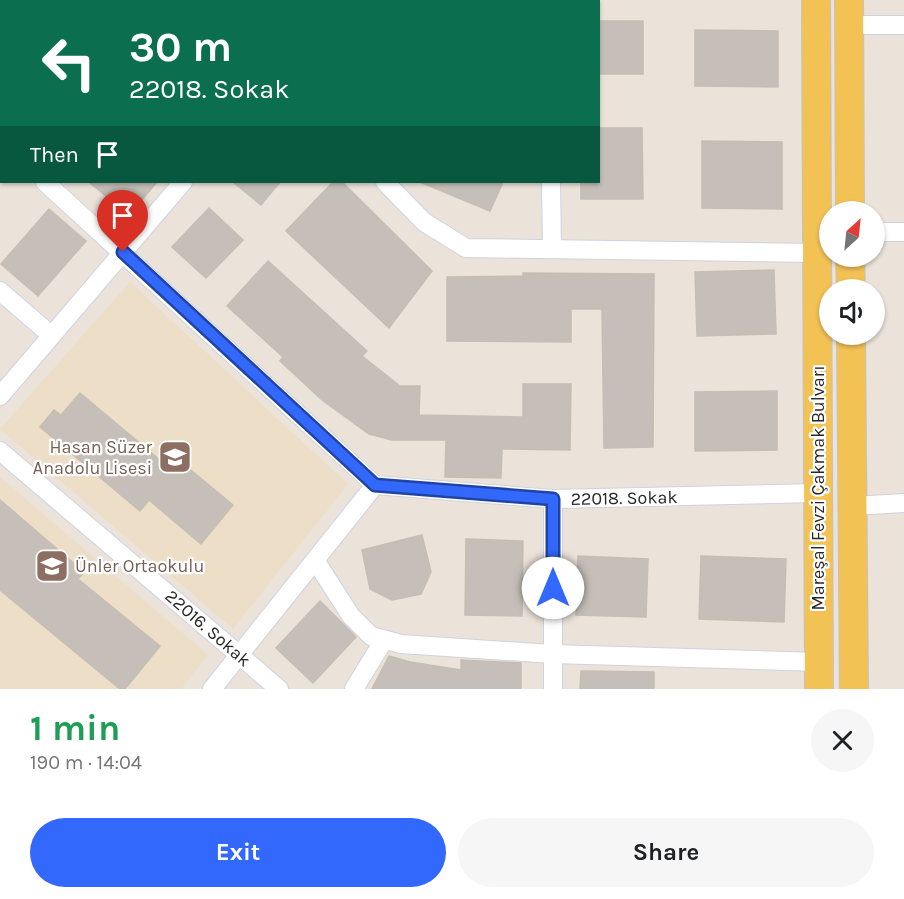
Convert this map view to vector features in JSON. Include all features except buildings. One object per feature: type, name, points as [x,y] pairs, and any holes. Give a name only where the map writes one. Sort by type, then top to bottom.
[{"type":"main road","name":"Mareşal Fevzi Çakmak Bulvarı","points":[[816,0],[819,676]]},
{"type":"main road","points":[[849,13],[850,201]]},
{"type":"main road","points":[[851,345],[854,689]]},
{"type":"street","points":[[849,13],[904,25]]},
{"type":"street","points":[[46,183],[375,485],[212,689]]},
{"type":"street","points":[[0,396],[182,183]]},
{"type":"street","points":[[386,183],[424,222],[466,248],[818,253]]},
{"type":"street","points":[[551,183],[552,249]]},
{"type":"street","points":[[885,232],[904,232]]},
{"type":"street","points":[[0,291],[51,335]]},
{"type":"street","name":"22016. Sokak","points":[[0,451],[279,689]]},
{"type":"street","name":"22018. Sokak","points":[[375,485],[553,499],[818,493]]},
{"type":"street","points":[[553,499],[553,689]]},
{"type":"street","points":[[853,507],[904,503]]},
{"type":"street","points":[[315,560],[351,616],[371,636],[401,644],[819,676]]},
{"type":"street","points":[[354,689],[384,640]]},
{"type":"shaded area","name":"Hasan Süzer Anadolu Lisesi","points":[[130,282],[348,484],[233,629],[0,429]]},
{"type":"shaded area","name":"Ünler Ortaokulu","points":[[0,477],[208,655],[181,689],[0,689]]},
{"type":"place","name":"Hasan Süzer Anadolu Lisesi","points":[[175,457]]},
{"type":"place","name":"Ünler Ortaokulu","points":[[52,566]]},
{"type":"route","points":[[123,252],[375,485],[553,499],[553,588]]}]
